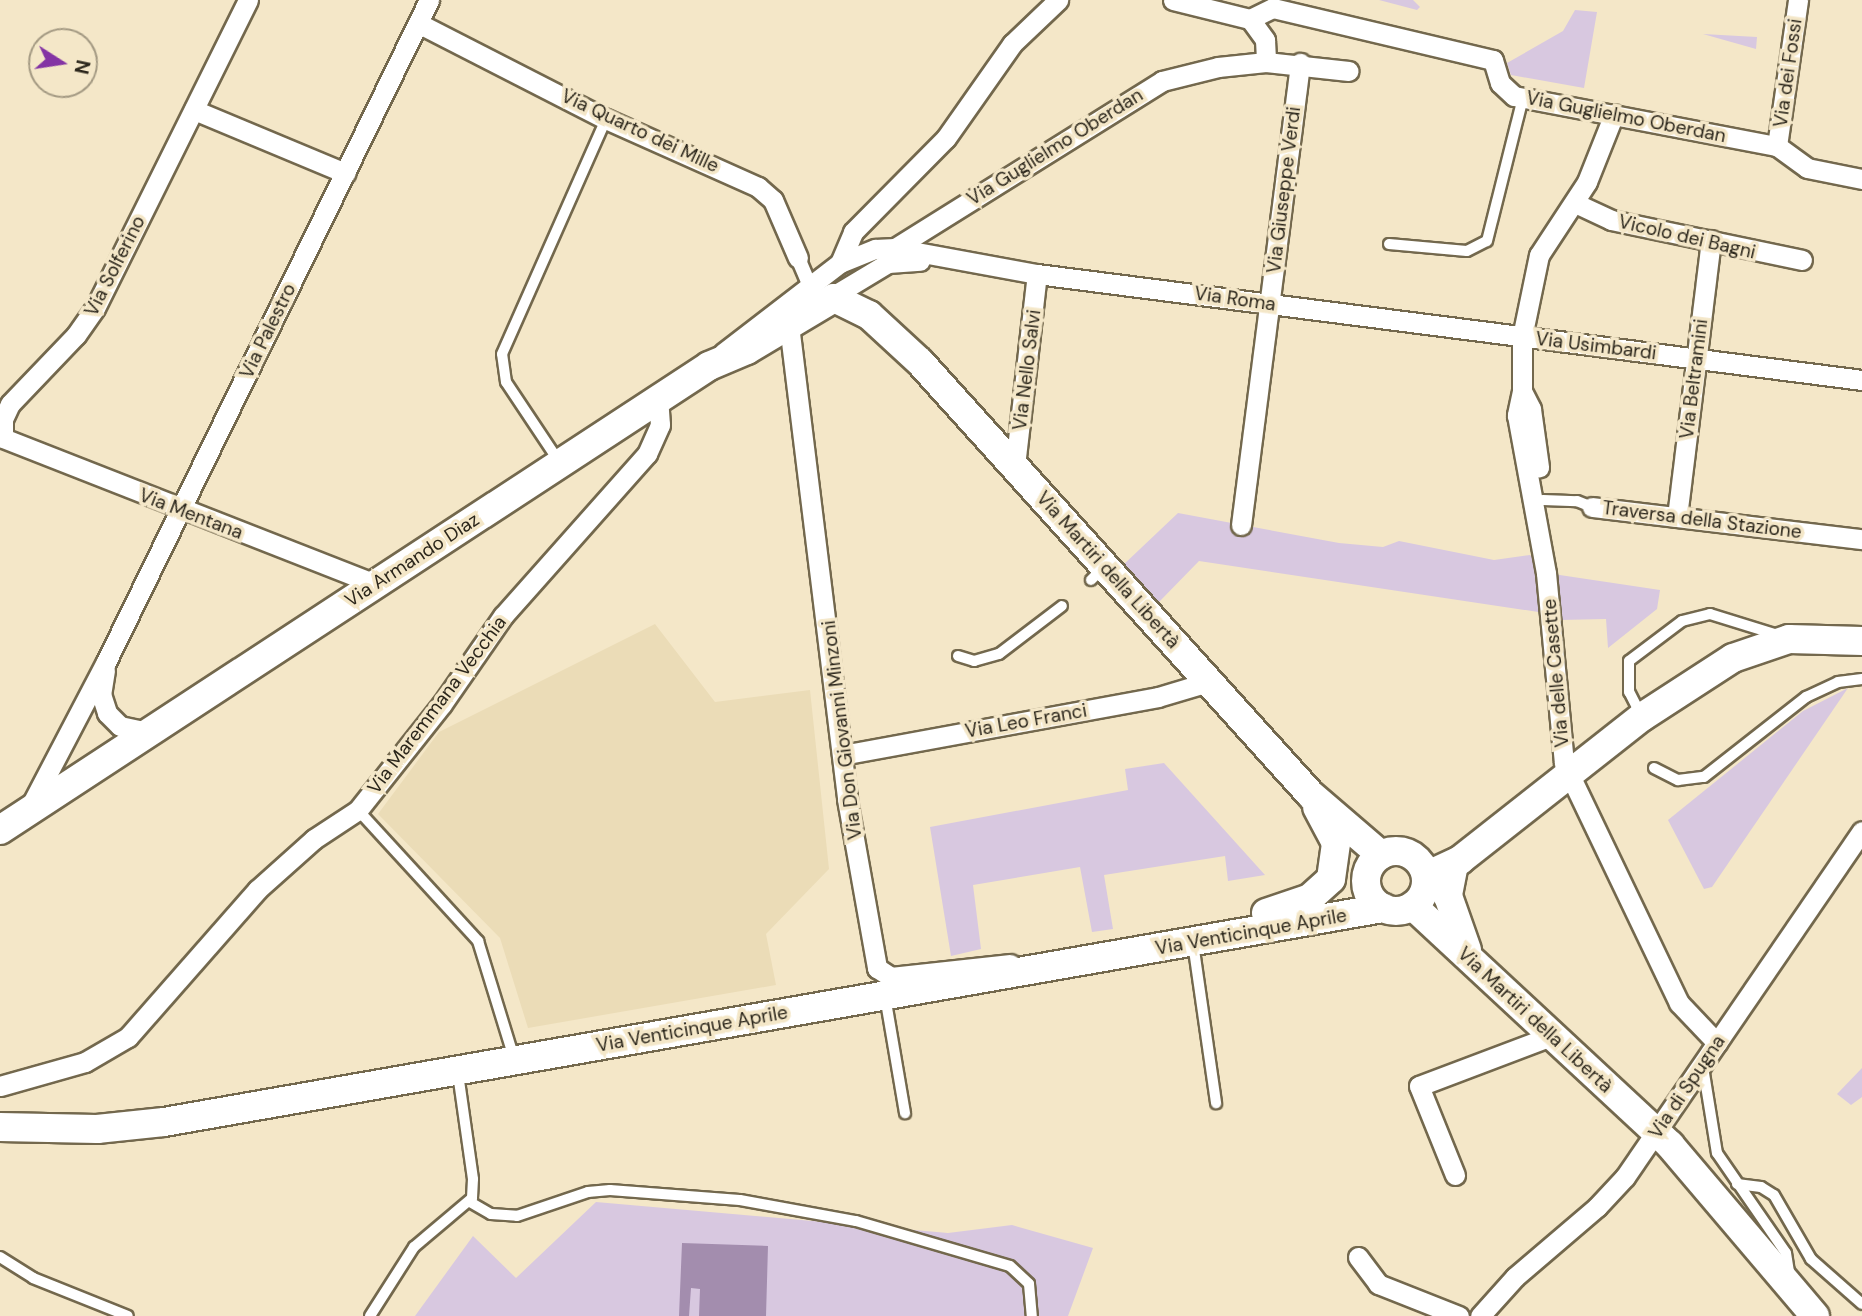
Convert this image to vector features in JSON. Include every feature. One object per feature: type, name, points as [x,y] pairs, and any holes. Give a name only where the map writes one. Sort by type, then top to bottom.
[{"type":"main road","name":"Via Armando Diaz","points":[[0,830],[709,366],[789,325],[820,294]]},
{"type":"main road","name":"Via Martiri della Libertà","points":[[820,294],[853,304],[887,330],[1014,466],[1098,573],[1208,682],[1311,795],[1381,855]]},
{"type":"main road","points":[[1426,876],[1454,864],[1570,777],[1642,717],[1733,658],[1789,639],[1859,640]]},
{"type":"main road","points":[[1198,941],[1229,924],[1310,898],[1328,884],[1337,848],[1311,795]]},
{"type":"main road","points":[[1397,851],[1412,855],[1426,876],[1424,893],[1413,906],[1399,911],[1383,908],[1367,887],[1369,869],[1381,855],[1397,851]]},
{"type":"main road","points":[[1454,864],[1450,908],[1475,965]]},
{"type":"main road","name":"Via Martiri della Libertà","points":[[1413,906],[1657,1132],[1812,1312]]},
{"type":"main road","name":"Via Venticinque Aprile","points":[[0,1127],[138,1126],[1383,908]]},
{"type":"street","name":"Via Solferino","points":[[8,443],[2,433],[6,411],[91,315],[248,0]]},
{"type":"street","name":"Via Palestro","points":[[28,812],[181,511],[429,0]]},
{"type":"street","points":[[840,263],[853,232],[946,138],[1012,44],[1058,0]]},
{"type":"street","name":"Via Guglielmo Oberdan","points":[[1173,0],[1250,19],[1273,8],[1493,60],[1507,91],[1523,98],[1777,146],[1793,161],[1815,170],[1862,179]]},
{"type":"street","name":"Via dei Fossi","points":[[1777,146],[1798,0]]},
{"type":"street","points":[[1250,19],[1265,40],[1266,62]]},
{"type":"street","name":"Via Quarto dei Mille","points":[[418,23],[606,119],[763,190],[775,204],[798,258],[820,294]]},
{"type":"street","name":"Via Guglielmo Oberdan","points":[[895,248],[1162,81],[1218,67],[1266,62],[1300,63],[1349,71]]},
{"type":"street","name":"Via Giuseppe Verdi","points":[[1241,525],[1300,63]]},
{"type":"street","points":[[194,110],[345,173]]},
{"type":"street","name":"Via delle Casette","points":[[1614,114],[1575,203],[1539,256],[1522,337],[1522,391],[1517,415],[1546,573],[1563,758],[1679,1003],[1717,1043]]},
{"type":"street","name":"Vicolo dei Bagni","points":[[1575,203],[1611,220],[1802,260]]},
{"type":"street","name":"Via Beltramini","points":[[1677,517],[1711,240]]},
{"type":"street","name":"Via Roma","points":[[820,294],[840,263],[875,249],[895,248],[949,261],[1037,274],[1522,337]]},
{"type":"street","name":"Via Roma","points":[[709,366],[820,294],[888,263],[949,261]]},
{"type":"street","name":"Via Nello Salvi","points":[[1014,466],[1037,274]]},
{"type":"street","name":"Via Don Giovanni Minzoni","points":[[789,325],[842,755],[880,972],[894,977],[992,963],[1040,969]]},
{"type":"street","name":"Via Usimbardi","points":[[1522,337],[1862,380]]},
{"type":"street","name":"Via delle Casette","points":[[1522,391],[1531,409],[1543,500]]},
{"type":"street","name":"Via Maremmana Vecchia","points":[[0,1086],[85,1062],[128,1037],[257,890],[314,839],[358,810],[442,704],[514,604],[647,454],[660,425],[658,399]]},
{"type":"street","name":"Via Mentana","points":[[8,443],[376,584]]},
{"type":"street","name":"Traversa della Stazione","points":[[1592,507],[1862,539]]},
{"type":"street","name":"Via Palestro","points":[[106,662],[101,694],[107,713],[120,726],[149,732]]},
{"type":"street","name":"Via Leo Franci","points":[[842,755],[1158,697],[1208,682]]},
{"type":"street","name":"Via di Spugna","points":[[1479,1316],[1515,1277],[1603,1202],[1657,1132],[1862,831]]},
{"type":"street","points":[[1455,1175],[1419,1086],[1551,1036]]},
{"type":"street","points":[[1358,1257],[1378,1284],[1459,1316]]},
{"type":"lane","points":[[1389,244],[1467,251],[1480,248],[1487,241],[1523,98]]},
{"type":"lane","points":[[560,463],[506,382],[502,354],[606,119]]},
{"type":"lane","name":"Traversa della Stazione","points":[[1543,500],[1577,501],[1592,507]]},
{"type":"lane","points":[[958,656],[980,661],[1006,651],[1062,606]]},
{"type":"lane","points":[[1642,717],[1629,692],[1629,661],[1682,621],[1710,614],[1789,639]]},
{"type":"lane","points":[[1654,768],[1678,780],[1704,777],[1806,697],[1838,682],[1862,679]]},
{"type":"lane","points":[[358,810],[478,941],[514,1060]]},
{"type":"lane","points":[[1198,941],[1216,1103]]},
{"type":"lane","points":[[885,995],[905,1113]]},
{"type":"lane","points":[[1703,1064],[1714,1143],[1737,1184],[1788,1257],[1791,1268],[1787,1284]]},
{"type":"lane","points":[[370,1316],[414,1247],[470,1202],[473,1179],[458,1070]]},
{"type":"lane","points":[[1737,1184],[1761,1187],[1774,1195],[1811,1259],[1862,1304]]},
{"type":"lane","points":[[470,1202],[499,1216],[517,1216],[588,1192],[610,1190],[740,1200],[856,1221],[1010,1266],[1029,1284],[1032,1316]]},
{"type":"lane","points":[[0,1257],[68,1291],[128,1316]]},
{"type":"shaded area","points":[[1379,0],[1413,0],[1420,7],[1417,10]]},
{"type":"shaded area","points":[[1575,10],[1597,12],[1584,88],[1511,75],[1507,63],[1563,31]]},
{"type":"shaded area","points":[[1703,34],[1757,37],[1756,49]]},
{"type":"shaded area","points":[[1178,513],[1339,543],[1383,547],[1399,541],[1494,560],[1530,555],[1537,563],[1545,613],[1199,561],[1159,602],[1121,567]]},
{"type":"shaded area","points":[[1553,574],[1660,590],[1657,609],[1608,648],[1606,619],[1560,620]]},
{"type":"shaded area","points":[[655,624],[715,702],[810,690],[829,869],[766,934],[776,985],[528,1028],[500,938],[378,814],[439,732]]},
{"type":"shaded area","points":[[1848,688],[1712,887],[1704,889],[1668,820],[1803,711]]},
{"type":"shaded area","points":[[1164,763],[1265,875],[1228,881],[1225,856],[1104,875],[1113,929],[1092,932],[1080,867],[973,885],[981,949],[951,956],[930,827],[1128,790],[1125,769]]},
{"type":"shaded area","points":[[1862,1068],[1862,1097],[1851,1105],[1837,1094]]},
{"type":"shaded area","points":[[596,1202],[948,1233],[1012,1225],[1093,1248],[1068,1316],[415,1316],[473,1236],[516,1278]]},
{"type":"shaded area","points":[[682,1243],[768,1246],[766,1316],[699,1316],[700,1289],[691,1288],[689,1316],[679,1316]]}]
